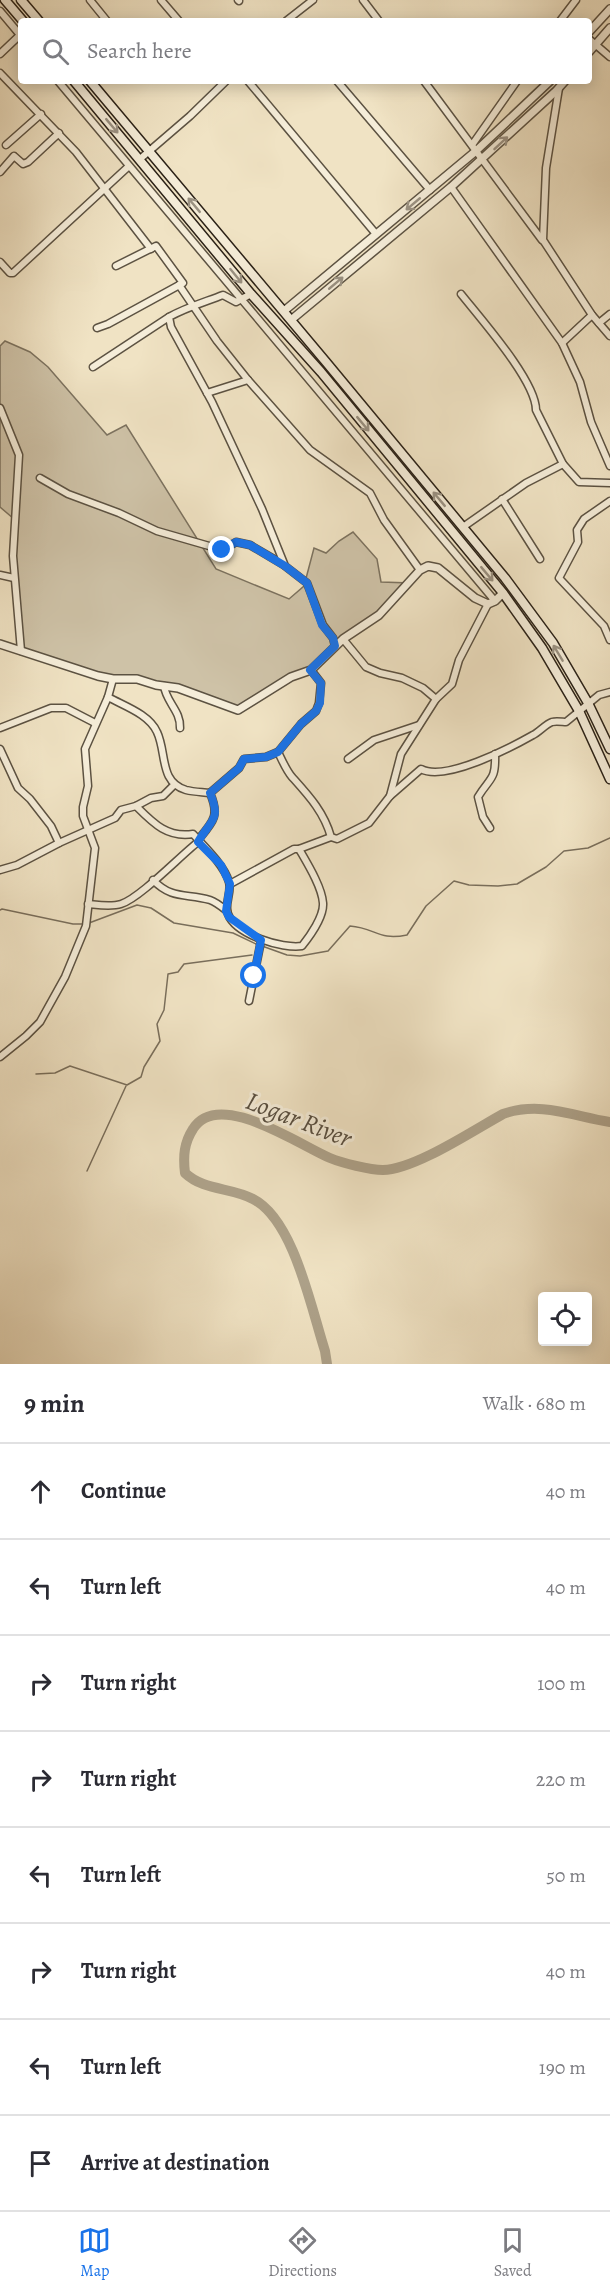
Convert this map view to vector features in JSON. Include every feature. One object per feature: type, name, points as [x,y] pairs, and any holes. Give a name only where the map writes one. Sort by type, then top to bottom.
[{"type":"main road","points":[[5,0],[20,18]]},
{"type":"main road","points":[[21,0],[36,18]]},
{"type":"main road","points":[[77,84],[251,294],[321,372],[503,593],[542,648],[579,711],[610,779]]},
{"type":"main road","points":[[93,84],[505,578],[553,644],[588,703],[610,748]]},
{"type":"street","points":[[90,0],[105,18]]},
{"type":"street","points":[[161,0],[176,18]]},
{"type":"street","points":[[290,18],[313,0]]},
{"type":"street","points":[[363,0],[377,18]]},
{"type":"street","points":[[563,18],[576,0]]},
{"type":"street","points":[[592,29],[610,9]]},
{"type":"street","points":[[0,11],[18,32]]},
{"type":"street","points":[[610,28],[592,42],[610,57]]},
{"type":"street","points":[[0,54],[18,39]]},
{"type":"street","points":[[0,73],[59,133],[105,188],[151,249]]},
{"type":"street","points":[[61,84],[492,603]]},
{"type":"street","points":[[140,159],[223,84]]},
{"type":"street","points":[[251,84],[376,234]]},
{"type":"street","points":[[340,84],[430,190]]},
{"type":"street","points":[[426,84],[543,240],[592,315],[610,336]]},
{"type":"street","points":[[474,148],[515,84]]},
{"type":"street","points":[[284,311],[430,190],[547,84]]},
{"type":"street","points":[[291,320],[451,187],[563,84]]},
{"type":"street","points":[[543,240],[546,168],[560,88]]},
{"type":"street","points":[[6,146],[41,114]]},
{"type":"street","points":[[0,172],[14,156],[23,164],[28,162],[59,133]]},
{"type":"street","points":[[0,262],[10,273],[13,273],[129,166]]},
{"type":"street","points":[[451,187],[562,343],[580,382],[591,423],[610,466]]},
{"type":"street","points":[[97,328],[183,283],[156,246],[116,266]]},
{"type":"street","points":[[179,285],[248,380],[310,450],[370,493],[384,520],[420,570]]},
{"type":"street","points":[[93,367],[169,317],[192,305],[201,304],[223,295],[236,302],[251,294]]},
{"type":"street","points":[[461,294],[494,334],[528,385],[536,410],[563,464],[579,482],[609,485]]},
{"type":"street","points":[[598,323],[610,314]]},
{"type":"street","points":[[562,343],[592,315]]},
{"type":"street","points":[[169,317],[171,327],[207,393],[262,509],[285,566]]},
{"type":"street","points":[[207,393],[248,380]]},
{"type":"street","points":[[0,408],[19,455],[14,522],[14,578],[21,651]]},
{"type":"street","points":[[463,527],[526,483],[563,464]]},
{"type":"street","points":[[40,478],[68,494],[119,513],[157,531],[222,550],[236,542],[250,545],[285,566],[307,583],[322,625],[333,638],[335,646]]},
{"type":"street","points":[[502,499],[540,559]]},
{"type":"street","points":[[610,501],[584,519],[578,530],[578,542],[559,578],[607,625],[610,640]]},
{"type":"street","points":[[0,644],[113,679],[137,679],[178,688],[238,710],[291,677],[310,670],[343,639],[379,615],[420,570],[428,566],[438,568],[475,598],[492,603]]},
{"type":"street","points":[[0,575],[14,578]]},
{"type":"street","points":[[390,796],[401,754],[436,699],[452,684],[459,660],[492,603],[503,593]]},
{"type":"street","points":[[343,639],[366,667],[402,678],[423,688],[436,699]]},
{"type":"street","points":[[108,697],[148,720],[157,731],[165,756],[164,771],[174,785],[188,790],[210,793],[239,768],[244,759],[266,757],[278,752],[301,724],[316,711],[320,703],[321,683],[310,670]]},
{"type":"street","points":[[0,1057],[40,1022],[65,977],[87,923],[95,848],[83,816],[88,786],[85,749],[108,697],[113,679]]},
{"type":"street","points":[[164,686],[165,695],[180,718],[180,728]]},
{"type":"street","points":[[230,884],[294,849],[331,837],[337,838],[369,823],[390,796],[421,769],[426,772],[445,772],[495,754],[535,735],[552,722],[566,722],[598,695],[610,692]]},
{"type":"street","points":[[0,728],[51,708],[66,708],[95,723]]},
{"type":"street","points":[[348,759],[374,740],[419,725]]},
{"type":"street","points":[[0,749],[18,788],[30,799],[51,826],[59,843]]},
{"type":"street","points":[[278,752],[292,777],[304,788],[322,814],[331,837]]},
{"type":"street","points":[[490,828],[483,818],[478,797],[491,781],[495,770],[495,754]]},
{"type":"street","points":[[0,870],[17,865],[115,818],[121,810],[136,807],[151,798],[163,796],[174,785]]},
{"type":"street","points":[[88,904],[104,906],[120,904],[134,897],[198,841],[212,823],[216,806],[210,793]]},
{"type":"street","points":[[136,807],[157,828],[182,836],[193,834],[221,865],[230,884],[226,911]]},
{"type":"street","points":[[153,880],[162,890],[172,894],[212,900],[260,944],[302,946],[316,926],[323,903],[316,882],[299,849]]},
{"type":"street","points":[[249,1001],[260,944]]},
{"type":"shaded area","points":[[5,341],[30,352],[48,367],[107,435],[126,425],[216,569],[289,599],[304,586],[314,548],[326,553],[353,532],[377,559],[381,582],[410,583],[379,615],[343,639],[311,670],[238,710],[178,688],[113,679],[21,651],[14,519],[0,507],[0,346]]},
{"type":"waterway","points":[[262,946],[287,955],[300,956],[328,951],[350,926],[383,935],[407,935],[426,906],[454,881],[469,885],[517,884],[546,867],[564,851],[588,848],[610,838]]},
{"type":"waterway","points":[[89,923],[137,905],[151,908],[174,923],[233,933],[258,945]]},
{"type":"waterway","points":[[0,910],[73,924],[84,924]]},
{"type":"waterway","points":[[36,1074],[55,1073],[70,1066],[127,1085],[141,1077],[144,1067],[160,1041],[157,1024],[164,1010],[168,974],[178,972],[184,964],[252,955]]},
{"type":"waterway","points":[[87,1171],[126,1086]]},
{"type":"waterway","name":"Logar River","points":[[327,1364],[307,1290],[290,1245],[280,1226],[267,1210],[253,1199],[201,1183],[185,1173],[184,1155],[188,1139],[193,1129],[205,1118],[221,1114],[239,1117],[280,1132],[335,1160],[364,1168],[383,1170],[411,1164],[503,1114],[517,1110],[543,1109],[610,1122]]},
{"type":"route","points":[[222,550],[236,542],[250,545],[285,566],[307,583],[322,625],[333,638],[335,646],[310,670],[321,683],[320,703],[316,711],[301,724],[278,752],[266,757],[244,759],[239,768],[210,793],[216,806],[215,812],[212,823],[198,840],[221,865],[230,884],[226,911],[229,917],[238,926],[261,940],[254,976]]}]
